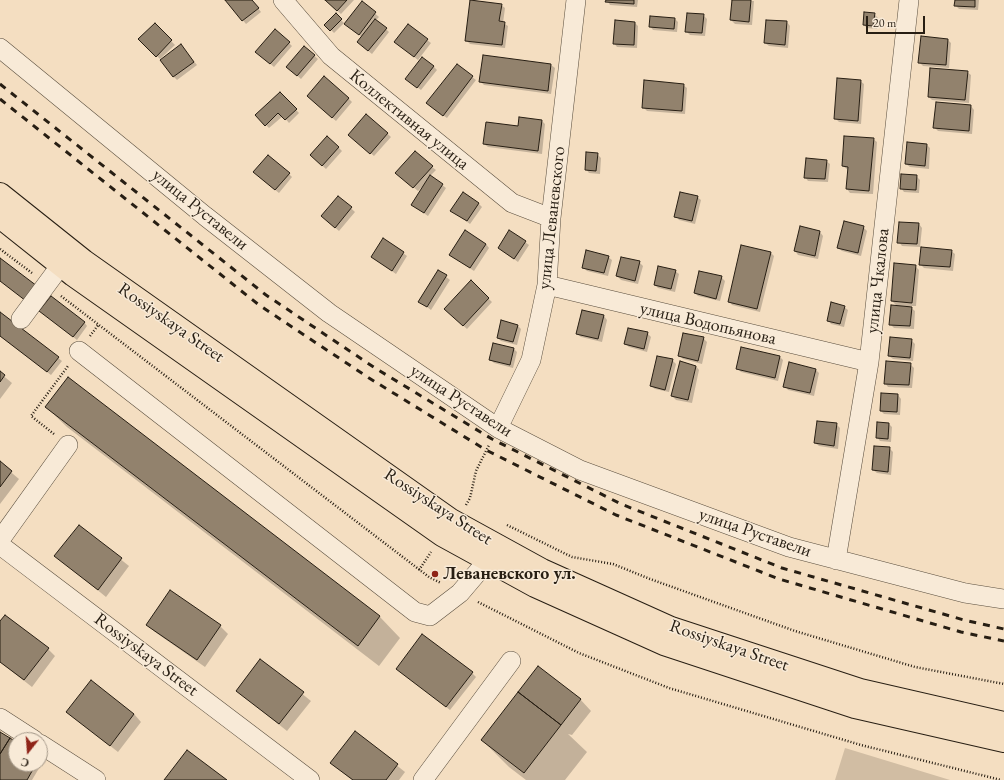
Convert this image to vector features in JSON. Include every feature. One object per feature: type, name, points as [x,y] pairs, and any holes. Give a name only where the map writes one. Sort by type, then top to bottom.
[{"type":"main road","name":"Rossiyskaya Street","points":[[0,194],[84,261],[451,520],[542,570],[671,628],[860,690],[1004,723]]},
{"type":"main road","name":"Rossiyskaya Street","points":[[0,216],[61,265],[442,535],[535,586],[664,644],[855,707],[1004,741]]},
{"type":"street","name":"Коллективная улица","points":[[283,0],[331,56],[512,203],[551,218]]},
{"type":"street","name":"улица Леваневского","points":[[498,428],[531,360],[547,285],[551,218],[576,0]]},
{"type":"street","name":"улица Чкалова","points":[[836,560],[869,362],[909,0]]},
{"type":"street","name":"улица Руставели","points":[[0,48],[205,216],[329,313],[498,428],[580,470],[789,547],[965,593],[1004,599]]},
{"type":"street","points":[[20,320],[61,265]]},
{"type":"street","name":"улица Водопьянова","points":[[547,285],[869,362]]},
{"type":"street","points":[[78,351],[415,612],[430,616],[460,593],[488,560]]},
{"type":"street","points":[[0,540],[68,445]]},
{"type":"street","name":"Rossiyskaya Street","points":[[0,545],[310,780]]},
{"type":"street","points":[[423,780],[511,661]]},
{"type":"street","points":[[0,718],[22,732]]},
{"type":"street","points":[[48,749],[96,780]]},
{"type":"path","points":[[68,445],[31,416],[99,324]]},
{"type":"path","points":[[471,510],[464,507],[470,498],[476,471],[498,428]]},
{"type":"path","points":[[505,524],[572,557],[613,564],[650,580],[795,631],[915,667],[1004,684]]},
{"type":"shaded area","points":[[845,748],[950,780],[835,780]]},
{"type":"building","points":[[225,0],[252,0],[259,8],[242,21]]},
{"type":"building","points":[[325,0],[347,0],[337,11]]},
{"type":"building","points":[[470,0],[502,4],[499,21],[505,22],[502,45],[465,41]]},
{"type":"building","points":[[606,0],[634,0],[634,4],[605,2]]},
{"type":"building","points":[[732,0],[751,0],[749,22],[730,20]]},
{"type":"building","points":[[955,0],[975,0],[975,7],[954,6]]},
{"type":"building","points":[[362,1],[376,12],[359,35],[344,24]]},
{"type":"building","points":[[864,12],[875,13],[873,26],[863,25]]},
{"type":"building","points":[[336,13],[342,19],[330,31],[324,25]]},
{"type":"building","points":[[687,13],[704,14],[702,33],[685,32]]},
{"type":"building","points":[[650,16],[675,18],[674,29],[649,27]]},
{"type":"building","points":[[375,19],[387,28],[368,51],[357,42]]},
{"type":"building","points":[[615,20],[635,22],[634,45],[613,44]]},
{"type":"building","points":[[766,20],[787,21],[785,45],[764,43]]},
{"type":"building","points":[[155,23],[172,40],[156,57],[138,39]]},
{"type":"building","points":[[408,24],[428,39],[414,57],[394,42]]},
{"type":"building","points":[[275,29],[290,42],[270,64],[255,52]]},
{"type":"building","points":[[921,36],[948,39],[946,65],[918,63]]},
{"type":"building","points":[[181,44],[194,62],[173,77],[160,60]]},
{"type":"building","points":[[304,46],[315,55],[297,76],[286,67]]},
{"type":"building","points":[[483,55],[551,64],[548,91],[479,82]]},
{"type":"building","points":[[422,57],[434,66],[417,88],[405,79]]},
{"type":"building","points":[[457,64],[473,76],[443,116],[426,103]]},
{"type":"building","points":[[930,68],[968,71],[965,100],[928,97]]},
{"type":"building","points":[[324,76],[349,98],[332,118],[307,96]]},
{"type":"building","points":[[837,78],[861,80],[858,121],[834,119]]},
{"type":"building","points":[[644,80],[684,84],[682,111],[642,108]]},
{"type":"building","points":[[280,92],[297,109],[285,120],[278,113],[265,126],[255,115]]},
{"type":"building","points":[[936,102],[971,105],[969,131],[933,128]]},
{"type":"building","points":[[366,114],[388,133],[370,154],[348,135]]},
{"type":"building","points":[[519,117],[542,120],[538,151],[483,144],[486,122],[518,126]]},
{"type":"building","points":[[327,136],[339,147],[322,166],[310,155]]},
{"type":"building","points":[[844,136],[874,138],[869,191],[846,189],[848,167],[842,166]]},
{"type":"building","points":[[907,142],[927,144],[925,166],[905,164]]},
{"type":"building","points":[[415,151],[433,166],[413,188],[395,173]]},
{"type":"building","points":[[586,152],[598,153],[596,171],[585,170]]},
{"type":"building","points":[[268,155],[290,173],[275,190],[253,172]]},
{"type":"building","points":[[806,158],[827,160],[825,179],[804,178]]},
{"type":"building","points":[[901,174],[917,175],[916,190],[900,189]]},
{"type":"building","points":[[430,175],[443,184],[424,213],[411,205]]},
{"type":"building","points":[[463,192],[479,203],[467,221],[450,211]]},
{"type":"building","points":[[680,192],[698,196],[692,221],[674,217]]},
{"type":"building","points":[[338,196],[352,207],[335,228],[321,216]]},
{"type":"building","points":[[844,221],[864,226],[858,253],[837,248]]},
{"type":"building","points":[[899,222],[919,223],[917,244],[897,243]]},
{"type":"building","points":[[800,226],[820,231],[815,256],[794,251]]},
{"type":"building","points":[[465,230],[486,244],[470,268],[449,255]]},
{"type":"building","points":[[509,230],[526,241],[514,259],[498,248]]},
{"type":"building","points":[[383,238],[404,252],[392,271],[371,257]]},
{"type":"building","points":[[741,245],[771,252],[757,309],[728,302]]},
{"type":"building","points":[[921,247],[952,250],[950,267],[919,265]]},
{"type":"building","points":[[586,250],[609,256],[604,273],[582,268]]},
{"type":"building","points":[[621,257],[640,261],[635,281],[616,276]]},
{"type":"building","points":[[0,258],[37,286],[26,301],[0,281]]},
{"type":"building","points":[[894,263],[916,265],[912,303],[891,301]]},
{"type":"building","points":[[658,266],[676,270],[671,289],[654,285]]},
{"type":"building","points":[[438,270],[447,275],[427,307],[418,302]]},
{"type":"building","points":[[699,271],[722,276],[716,299],[694,293]]},
{"type":"building","points":[[471,280],[489,298],[463,326],[444,309]]},
{"type":"building","points":[[51,296],[85,322],[73,337],[39,311]]},
{"type":"building","points":[[831,302],[845,306],[840,324],[827,321]]},
{"type":"building","points":[[891,305],[912,307],[910,326],[889,325]]},
{"type":"building","points":[[582,310],[604,315],[598,339],[576,334]]},
{"type":"building","points":[[0,312],[59,357],[47,372],[0,336]]},
{"type":"building","points":[[501,320],[518,325],[513,342],[497,338]]},
{"type":"building","points":[[628,328],[648,332],[644,349],[624,344]]},
{"type":"building","points":[[683,333],[704,337],[698,361],[678,356]]},
{"type":"building","points":[[890,337],[912,339],[910,358],[888,356]]},
{"type":"building","points":[[493,343],[514,348],[510,365],[489,360]]},
{"type":"building","points":[[741,347],[780,356],[775,378],[736,369]]},
{"type":"building","points":[[657,356],[673,359],[665,390],[650,386]]},
{"type":"building","points":[[680,361],[696,366],[688,400],[671,396]]},
{"type":"building","points":[[886,361],[911,363],[909,385],[884,384]]},
{"type":"building","points":[[789,362],[816,369],[810,393],[783,387]]},
{"type":"building","points":[[0,371],[5,375],[0,382]]},
{"type":"building","points":[[68,377],[380,616],[358,646],[45,407]]},
{"type":"building","points":[[881,393],[898,394],[897,412],[880,411]]},
{"type":"building","points":[[817,421],[837,423],[834,446],[814,443]]},
{"type":"building","points":[[877,422],[889,423],[888,439],[876,438]]},
{"type":"building","points":[[874,446],[890,447],[888,472],[872,470]]},
{"type":"building","points":[[0,461],[12,471],[0,487]]},
{"type":"building","points":[[79,525],[122,558],[98,590],[54,556]]},
{"type":"building","points":[[170,590],[221,625],[197,660],[146,625]]},
{"type":"building","points":[[5,615],[49,648],[24,680],[0,662],[0,621]]},
{"type":"building","points":[[422,634],[473,672],[446,707],[396,669]]},
{"type":"building","points":[[260,659],[304,692],[279,724],[236,691]]},
{"type":"building","points":[[538,666],[581,699],[561,725],[518,692]]},
{"type":"building","points":[[91,680],[134,714],[110,746],[66,712]]},
{"type":"building","points":[[518,692],[561,725],[524,773],[481,740]]},
{"type":"building","points":[[355,731],[398,764],[386,780],[353,780],[330,763]]},
{"type":"building","points":[[0,732],[8,737],[8,741],[0,754]]},
{"type":"building","points":[[8,741],[8,772],[32,772],[27,780],[0,780],[0,754]]},
{"type":"building","points":[[187,750],[227,780],[164,780]]},
{"type":"railway","points":[[0,84],[266,295],[375,368],[492,439],[621,504],[782,568],[964,620],[1004,629]]},
{"type":"railway","points":[[0,99],[259,305],[369,378],[486,450],[616,515],[779,579],[961,632],[1004,641]]},
{"type":"place","name":"Леваневского ул.","points":[[435,574]]}]
